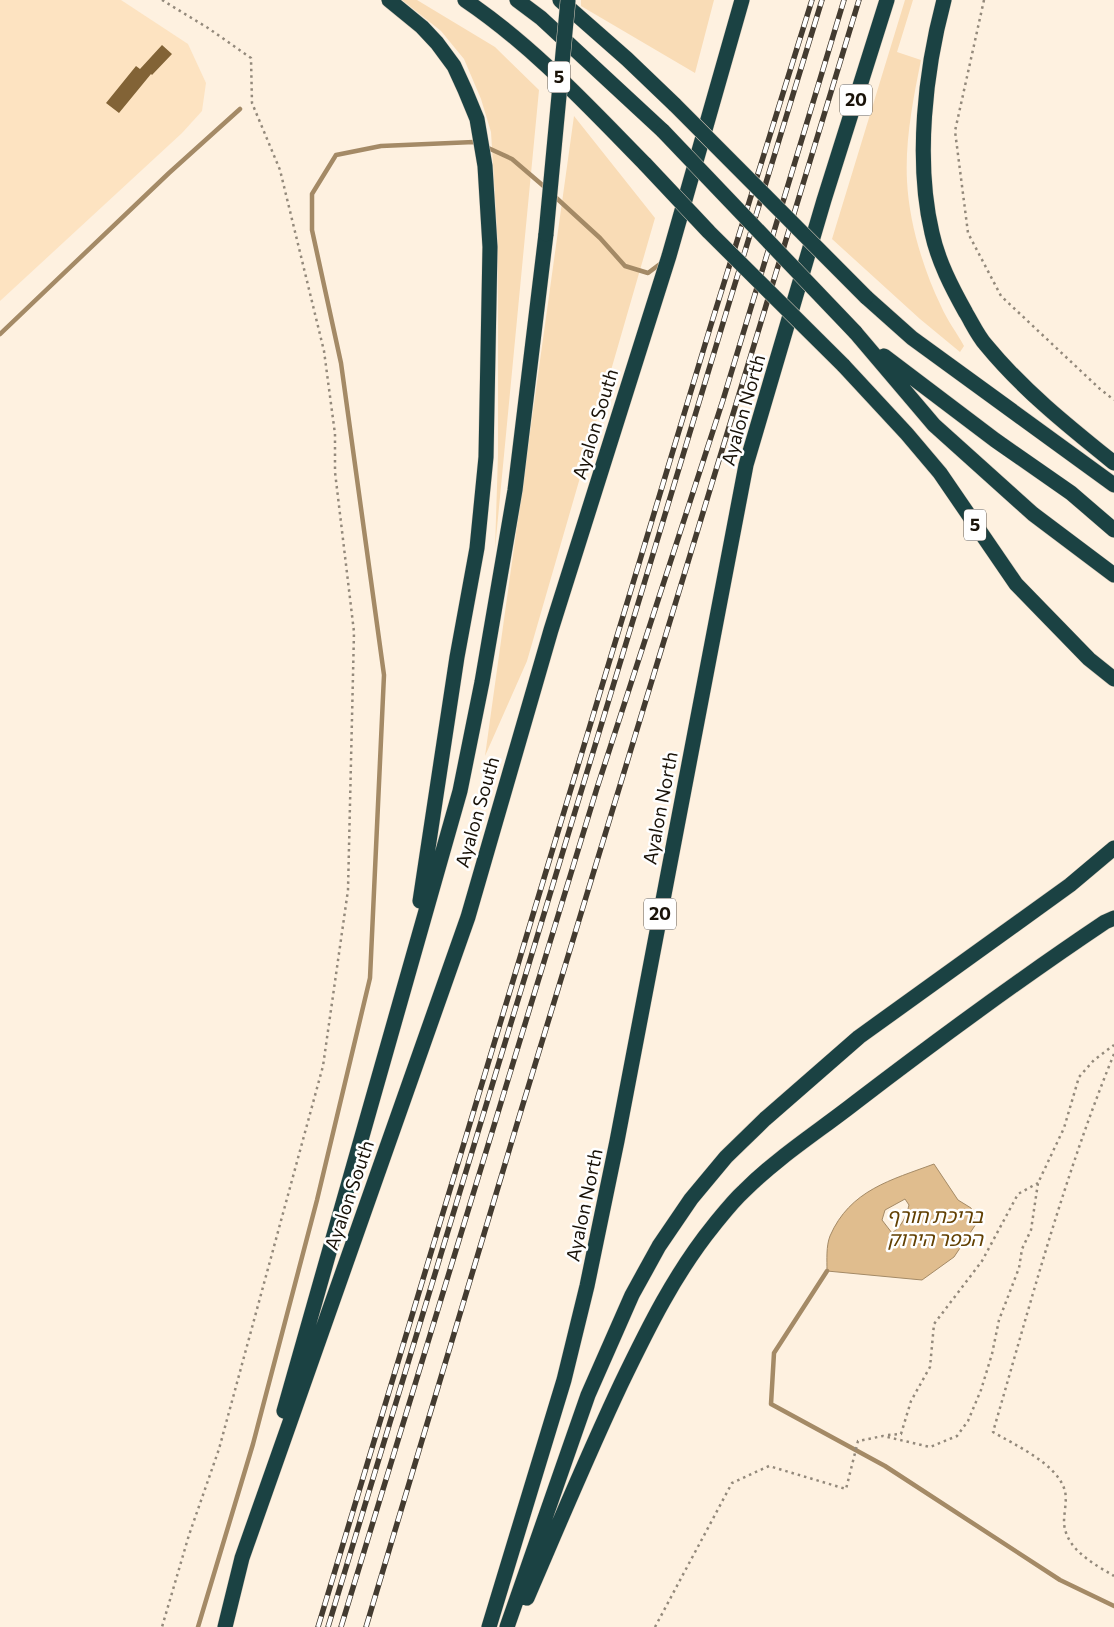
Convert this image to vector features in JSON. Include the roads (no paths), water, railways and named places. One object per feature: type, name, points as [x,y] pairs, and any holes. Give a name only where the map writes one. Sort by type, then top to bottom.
[{"type":"highway","points":[[389,0],[422,27],[437,43],[454,66],[477,119],[485,166],[490,247],[486,457],[478,548],[457,657],[410,968]]},
{"type":"highway","name":"5","points":[[464,0],[491,18],[532,51],[842,365],[907,434],[940,473],[1016,584],[1089,659],[1114,679]]},
{"type":"highway","name":"5","points":[[517,0],[541,18],[581,54],[663,132],[858,335],[934,425],[1033,514],[1114,575]]},
{"type":"highway","points":[[560,0],[628,59],[866,297],[912,338],[1114,485]]},
{"type":"highway","points":[[242,1558],[460,791],[482,682],[515,490],[546,234],[568,0]]},
{"type":"highway","name":"Ayalon South","points":[[225,1627],[242,1558],[468,918],[551,630],[668,256],[742,0]]},
{"type":"highway","name":"Ayalon North","points":[[489,1627],[564,1380],[587,1286],[617,1141],[746,465],[824,200],[887,0]]},
{"type":"highway","points":[[944,0],[931,66],[923,140],[924,179],[932,232],[941,262],[961,304],[984,344],[1024,388],[1114,463]]},
{"type":"highway","points":[[858,335],[995,440],[1072,493],[1114,530]]},
{"type":"highway","points":[[507,1627],[588,1395],[632,1295],[659,1246],[691,1199],[726,1157],[765,1119],[859,1038],[1070,885],[1114,848]]},
{"type":"highway","points":[[1023,978],[1096,920],[1114,909]]},
{"type":"highway","points":[[514,1627],[604,1419],[642,1340],[687,1262],[714,1226],[744,1191],[780,1160],[924,1049],[1023,978],[1105,922],[1114,918]]},
{"type":"water","name":"בריכת חורף הכפר הירוק","points":[[934,1164],[958,1200],[971,1208],[976,1224],[954,1257],[922,1280],[827,1271],[827,1249],[830,1236],[838,1220],[860,1197],[887,1182]],"holes":[[[905,1199],[909,1205],[903,1221],[892,1233],[882,1220],[885,1210]]]},
{"type":"waterway","points":[[0,334],[169,173],[240,109]]},
{"type":"waterway","points":[[198,1627],[253,1444],[317,1200],[370,978],[384,675],[341,363],[312,230],[312,194],[336,155],[381,146],[474,142],[479,144]]},
{"type":"waterway","points":[[486,147],[512,159],[547,189]]},
{"type":"waterway","points":[[552,194],[600,238],[625,266],[648,273],[660,264]]},
{"type":"waterway","points":[[827,1271],[774,1353],[771,1404],[885,1466],[1060,1580],[1114,1606]]},
{"type":"railway","points":[[318,1627],[710,328],[812,0]]},
{"type":"railway","points":[[328,1627],[822,0]]},
{"type":"railway","points":[[341,1627],[597,788],[723,400],[844,0]]},
{"type":"railway","points":[[366,1627],[859,0]]}]
